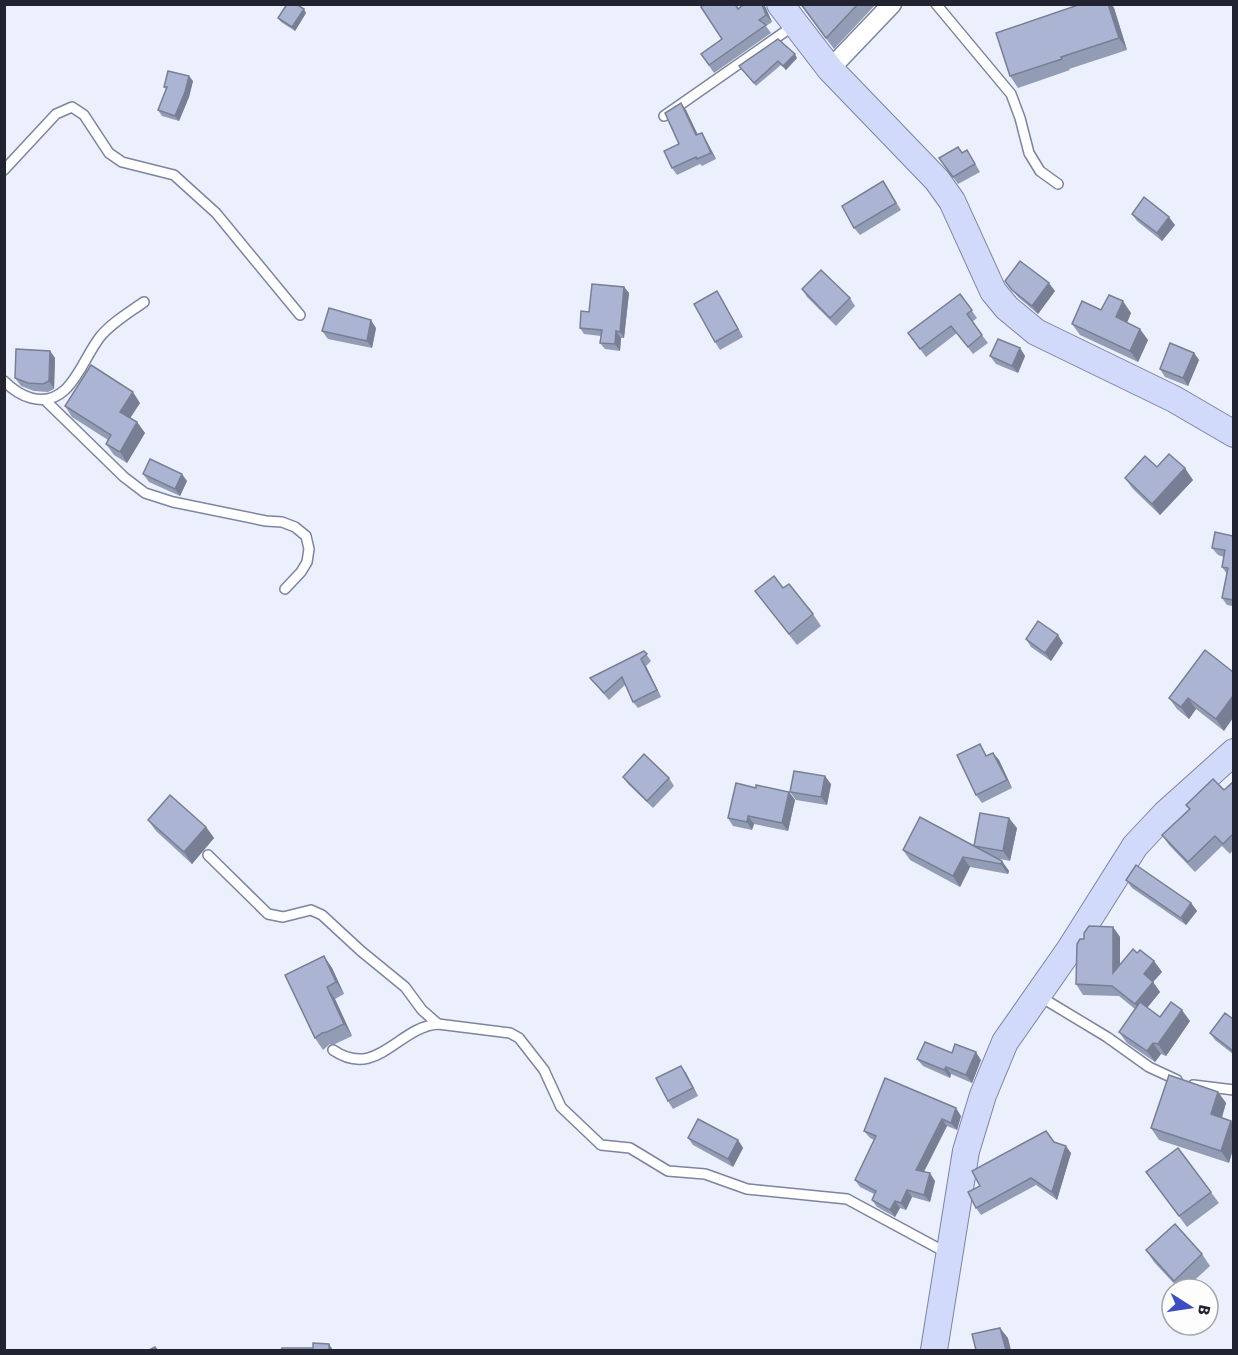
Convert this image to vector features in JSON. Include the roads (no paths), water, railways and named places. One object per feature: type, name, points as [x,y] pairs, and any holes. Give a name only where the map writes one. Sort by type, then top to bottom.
[{"type":"street","points":[[780,4],[830,69],[937,180],[952,201],[993,291],[1007,308],[1036,332],[1174,399],[1233,434]]},
{"type":"street","points":[[830,69],[892,4]]},
{"type":"street","points":[[934,1350],[966,1151],[983,1095],[1005,1042],[1039,996],[1135,846],[1165,814],[1233,752]]},
{"type":"lane","points":[[936,4],[1011,94],[1029,153],[1040,171],[1058,184]]},
{"type":"lane","points":[[664,116],[795,24]]},
{"type":"lane","points":[[4,170],[56,114],[72,107],[84,115],[109,153],[122,162],[174,175],[216,213],[300,315]]},
{"type":"lane","points":[[4,381],[25,396],[46,401],[57,398],[68,386],[101,335],[144,302]]},
{"type":"lane","points":[[46,401],[124,477],[145,493],[173,502],[266,521],[282,522],[295,527],[306,536],[309,549],[307,562],[285,589]]},
{"type":"lane","points":[[208,855],[268,914],[283,917],[311,910],[322,915],[405,987],[422,1010],[438,1024]]},
{"type":"lane","points":[[1039,996],[1107,1037],[1149,1067],[1190,1085],[1233,1090]]},
{"type":"lane","points":[[333,1050],[343,1057],[371,1058],[384,1053],[414,1031],[427,1025],[438,1024],[510,1033],[519,1038],[544,1070],[561,1107],[601,1144],[630,1148],[668,1171],[705,1174],[747,1189],[848,1199],[949,1254]]}]
